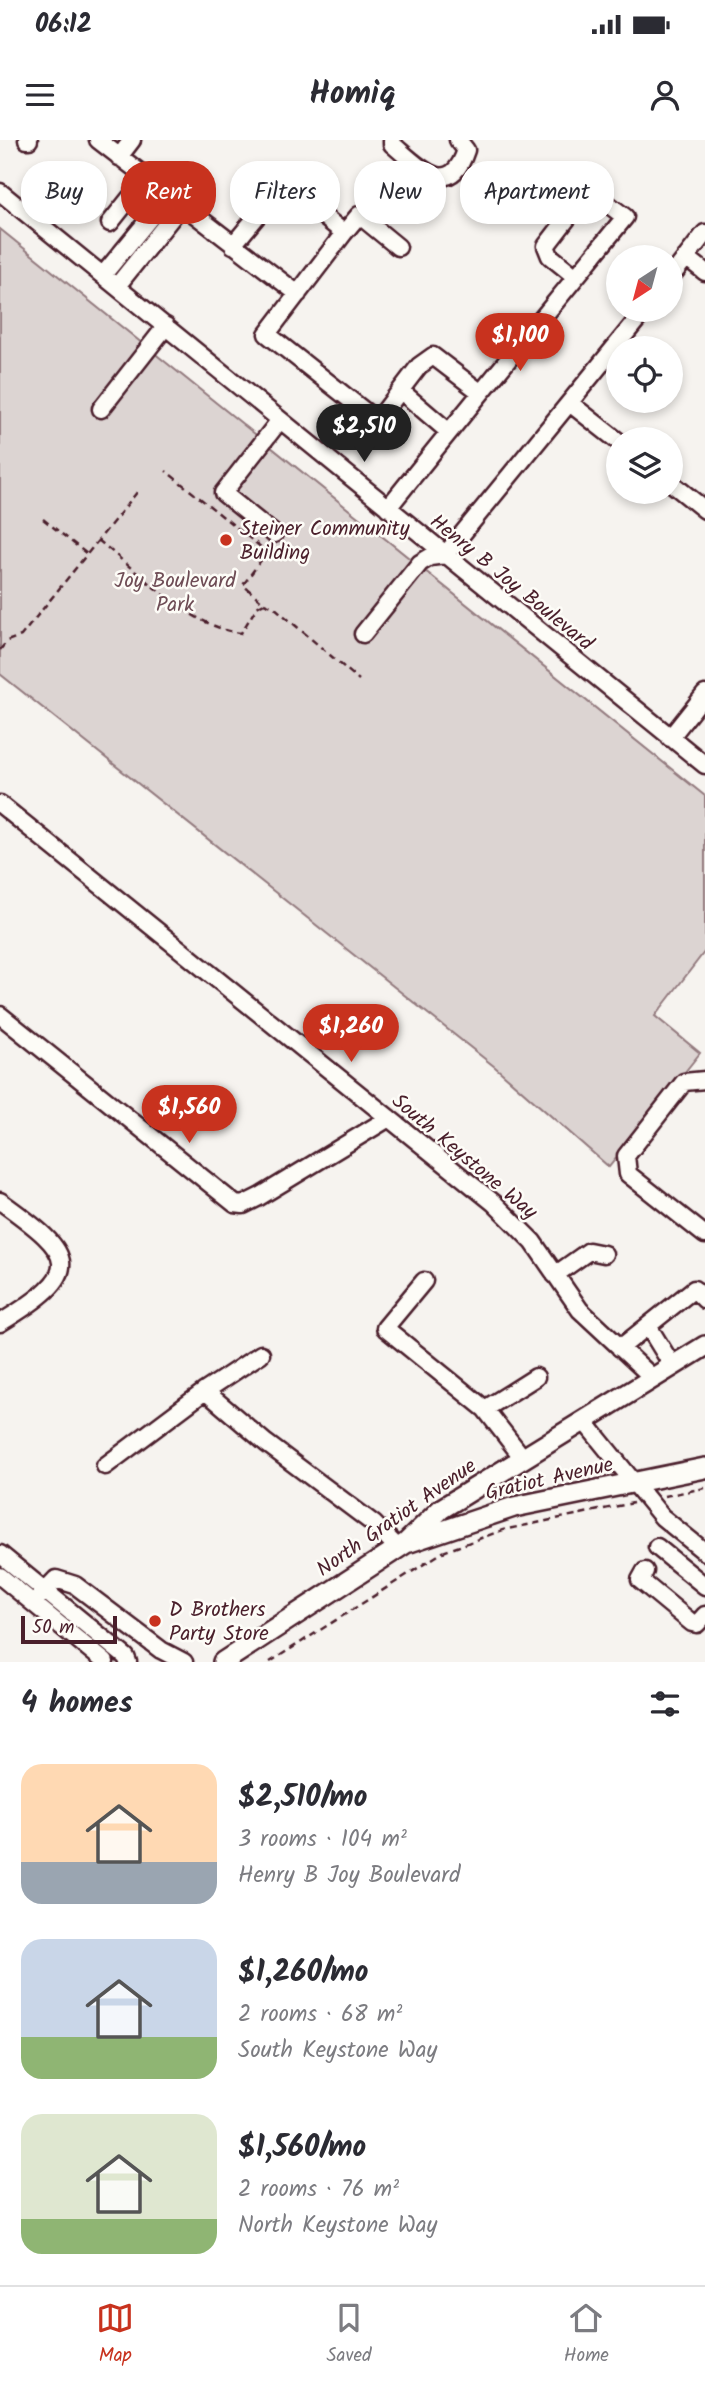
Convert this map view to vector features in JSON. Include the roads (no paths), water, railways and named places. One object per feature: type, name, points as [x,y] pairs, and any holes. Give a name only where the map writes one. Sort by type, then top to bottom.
[{"type":"main road","name":"North Gratiot Avenue","points":[[223,1662],[402,1546],[441,1509],[705,1346]]},
{"type":"main road","name":"Gratiot Avenue","points":[[402,1546],[514,1507],[705,1468]]},
{"type":"street","points":[[98,140],[124,161]]},
{"type":"street","points":[[119,157],[132,140]]},
{"type":"street","points":[[392,140],[392,144],[439,179],[447,177],[463,159],[466,150],[458,140]]},
{"type":"street","points":[[233,245],[278,191],[285,189],[295,193],[344,233]]},
{"type":"street","name":"Henry B Joy Boulevard","points":[[0,192],[705,765]]},
{"type":"street","points":[[388,508],[625,217],[592,192],[583,198],[546,246],[550,256],[576,277]]},
{"type":"street","points":[[110,223],[121,209]]},
{"type":"street","points":[[398,247],[359,215],[267,334],[377,421],[419,366],[433,356],[480,392]]},
{"type":"street","points":[[103,275],[152,224]]},
{"type":"street","points":[[117,286],[159,224]]},
{"type":"street","points":[[205,224],[298,294]]},
{"type":"street","points":[[683,261],[705,233]]},
{"type":"street","points":[[686,257],[705,272]]},
{"type":"street","points":[[363,634],[419,564],[430,557],[445,555],[636,322]]},
{"type":"street","points":[[101,408],[166,326]]},
{"type":"street","points":[[401,391],[449,432]]},
{"type":"street","points":[[571,404],[606,432]]},
{"type":"street","points":[[274,534],[223,493],[280,420]]},
{"type":"street","points":[[683,492],[705,510]]},
{"type":"street","points":[[670,737],[705,694]]},
{"type":"street","name":"South Keystone Way","points":[[0,804],[517,1224],[580,1310],[652,1377]]},
{"type":"street","points":[[0,1016],[235,1204],[243,1205],[259,1197],[389,1118]]},
{"type":"street","points":[[703,1229],[628,1174],[626,1156],[684,1082],[705,1080]]},
{"type":"street","points":[[0,1200],[55,1245],[62,1259],[60,1273],[46,1293],[0,1324]]},
{"type":"street","points":[[555,1275],[589,1251],[604,1254]]},
{"type":"street","points":[[424,1281],[385,1328],[485,1409],[523,1458]]},
{"type":"street","points":[[621,1348],[694,1289],[705,1300]]},
{"type":"street","points":[[648,1326],[672,1366]]},
{"type":"street","points":[[105,1466],[205,1391],[261,1354]]},
{"type":"street","points":[[485,1409],[536,1377]]},
{"type":"street","points":[[205,1391],[266,1443],[402,1546]]},
{"type":"street","points":[[584,1421],[647,1500],[705,1552]]},
{"type":"street","points":[[649,1565],[674,1526]]},
{"type":"street","points":[[0,1554],[126,1657],[128,1662]]},
{"type":"street","points":[[649,1565],[705,1586]]},
{"type":"street","points":[[649,1565],[691,1623],[697,1624],[705,1615]]},
{"type":"street","points":[[0,1576],[105,1662]]},
{"type":"street","points":[[33,1603],[56,1579],[75,1586],[161,1650],[184,1662]]},
{"type":"place","name":"Steiner Community Building","points":[[226,540]]},
{"type":"place","name":"D Brothers Party Store","points":[[155,1621]]},
{"type":"park label","name":"Joy Boulevard Park","points":[[175,592]]}]
